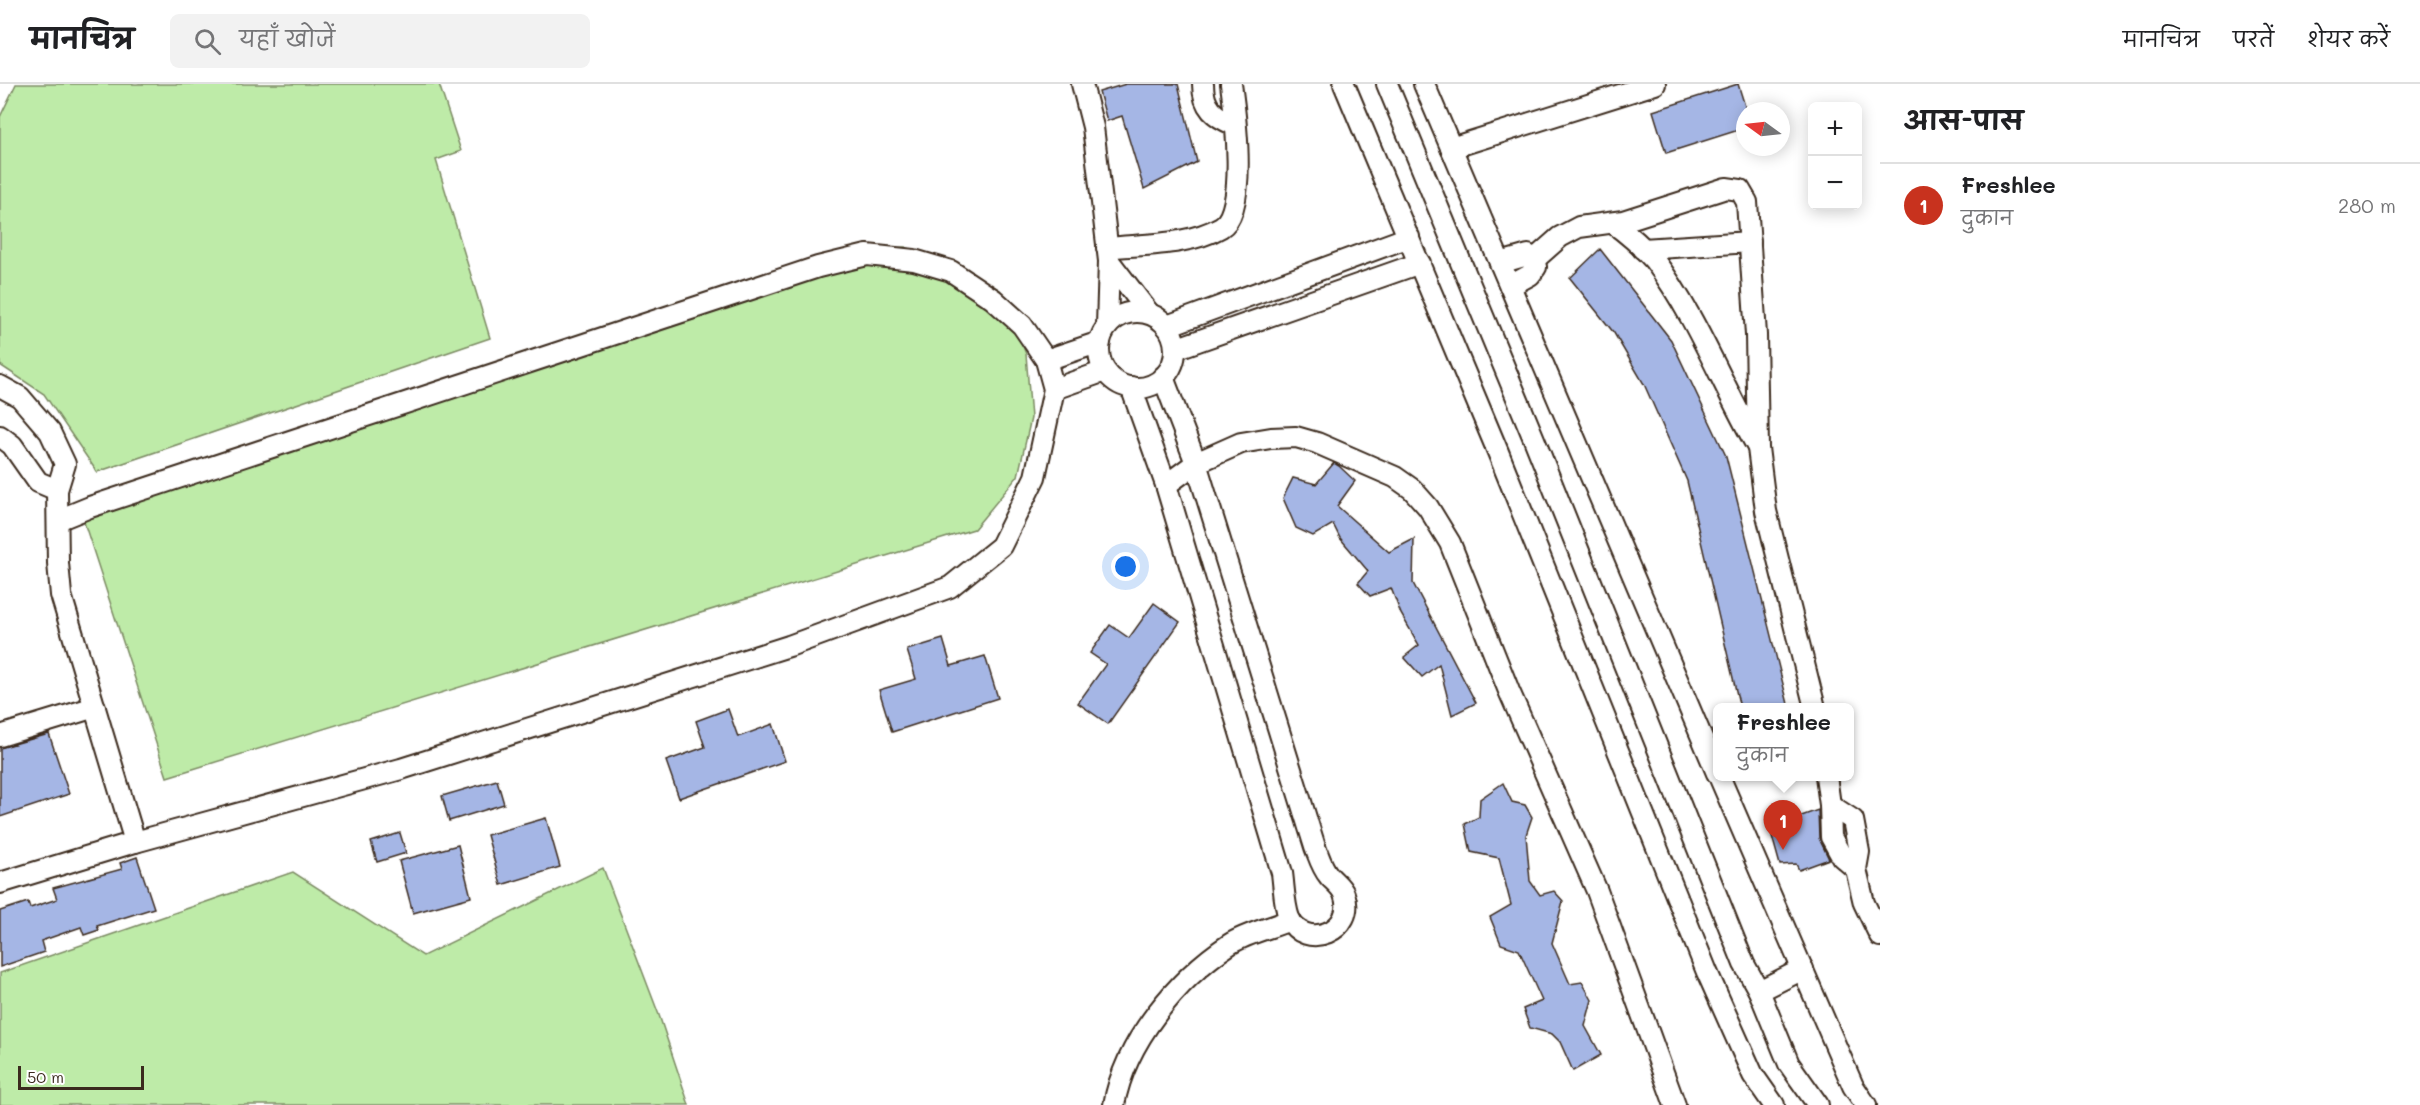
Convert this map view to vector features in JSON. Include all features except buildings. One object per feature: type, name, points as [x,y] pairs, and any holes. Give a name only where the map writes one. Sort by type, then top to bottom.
[{"type":"street","points":[[1082,84],[1093,127],[1108,254],[1101,362],[1112,379],[1131,387],[1142,388],[1154,384],[1170,369],[1175,349],[1173,337],[1167,326],[1149,313],[1108,254]]},
{"type":"street","points":[[1203,84],[1206,103],[1212,113],[1236,125]]},
{"type":"street","points":[[1108,254],[1184,241],[1222,227],[1230,219],[1238,166],[1231,84]]},
{"type":"street","points":[[1344,84],[1420,263],[1707,972],[1753,1075],[1774,1105]]},
{"type":"street","points":[[1387,84],[1534,439],[1739,953],[1759,991],[1789,1064],[1818,1105]]},
{"type":"street","points":[[1424,84],[1713,763]]},
{"type":"street","points":[[1451,148],[1655,84]]},
{"type":"street","points":[[1534,260],[1560,237],[1579,227],[1613,223],[1726,188],[1735,188],[1744,194],[1747,202],[1750,242],[1758,448],[1766,511],[1814,703]]},
{"type":"street","points":[[1613,223],[1643,249],[1675,291],[1758,448]]},
{"type":"street","points":[[1167,326],[1409,237]]},
{"type":"street","points":[[1643,249],[1750,242]]},
{"type":"street","points":[[0,883],[135,842],[412,765],[789,646],[950,587],[1001,546],[1035,477],[1054,389],[1046,360],[1022,325],[993,299],[951,271],[914,260],[867,255],[818,267],[102,503],[58,520]]},
{"type":"street","points":[[1500,263],[1528,255],[1534,260],[1536,267],[1530,275],[1510,286]]},
{"type":"street","points":[[1175,349],[1420,263]]},
{"type":"street","points":[[1300,277],[1307,303]]},
{"type":"street","points":[[1046,360],[1103,334],[1116,318],[1126,313],[1137,311],[1149,313]]},
{"type":"street","points":[[1054,389],[1105,371]]},
{"type":"street","points":[[1131,387],[1166,485],[1282,873],[1290,920],[1299,930],[1311,935],[1325,934],[1337,928],[1345,917],[1344,894],[1329,877],[1315,847],[1196,463],[1163,377]]},
{"type":"street","points":[[0,386],[20,397],[51,432],[64,464],[57,490],[57,563],[62,595],[135,842]]},
{"type":"street","points":[[0,436],[12,445],[38,482],[57,490]]},
{"type":"street","points":[[1166,485],[1196,463],[1241,443],[1296,437],[1317,443],[1395,477],[1412,489],[1428,507],[1450,543],[1509,691],[1597,891],[1675,1105]]},
{"type":"street","points":[[0,736],[95,707]]},
{"type":"street","points":[[1721,781],[1853,1086],[1866,1105]]},
{"type":"street","points":[[1827,781],[1830,805],[1853,820],[1859,852],[1856,869],[1864,903],[1880,936]]},
{"type":"street","points":[[1114,1105],[1117,1086],[1142,1032],[1176,989],[1231,943],[1290,920]]},
{"type":"street","points":[[1759,991],[1803,969]]},
{"type":"green space","points":[[16,84],[439,84],[461,151],[436,160],[490,338],[97,472],[44,394],[0,365],[0,117]]},
{"type":"green space","points":[[905,247],[951,262],[1000,290],[1026,354],[1031,418],[1018,476],[974,529],[167,777],[83,519],[865,249]]},
{"type":"green space","points":[[603,868],[659,1015],[689,1105],[0,1105],[0,973],[293,872],[423,956]]},
{"type":"place","name":"Freshlee","points":[[1783,850]]}]
